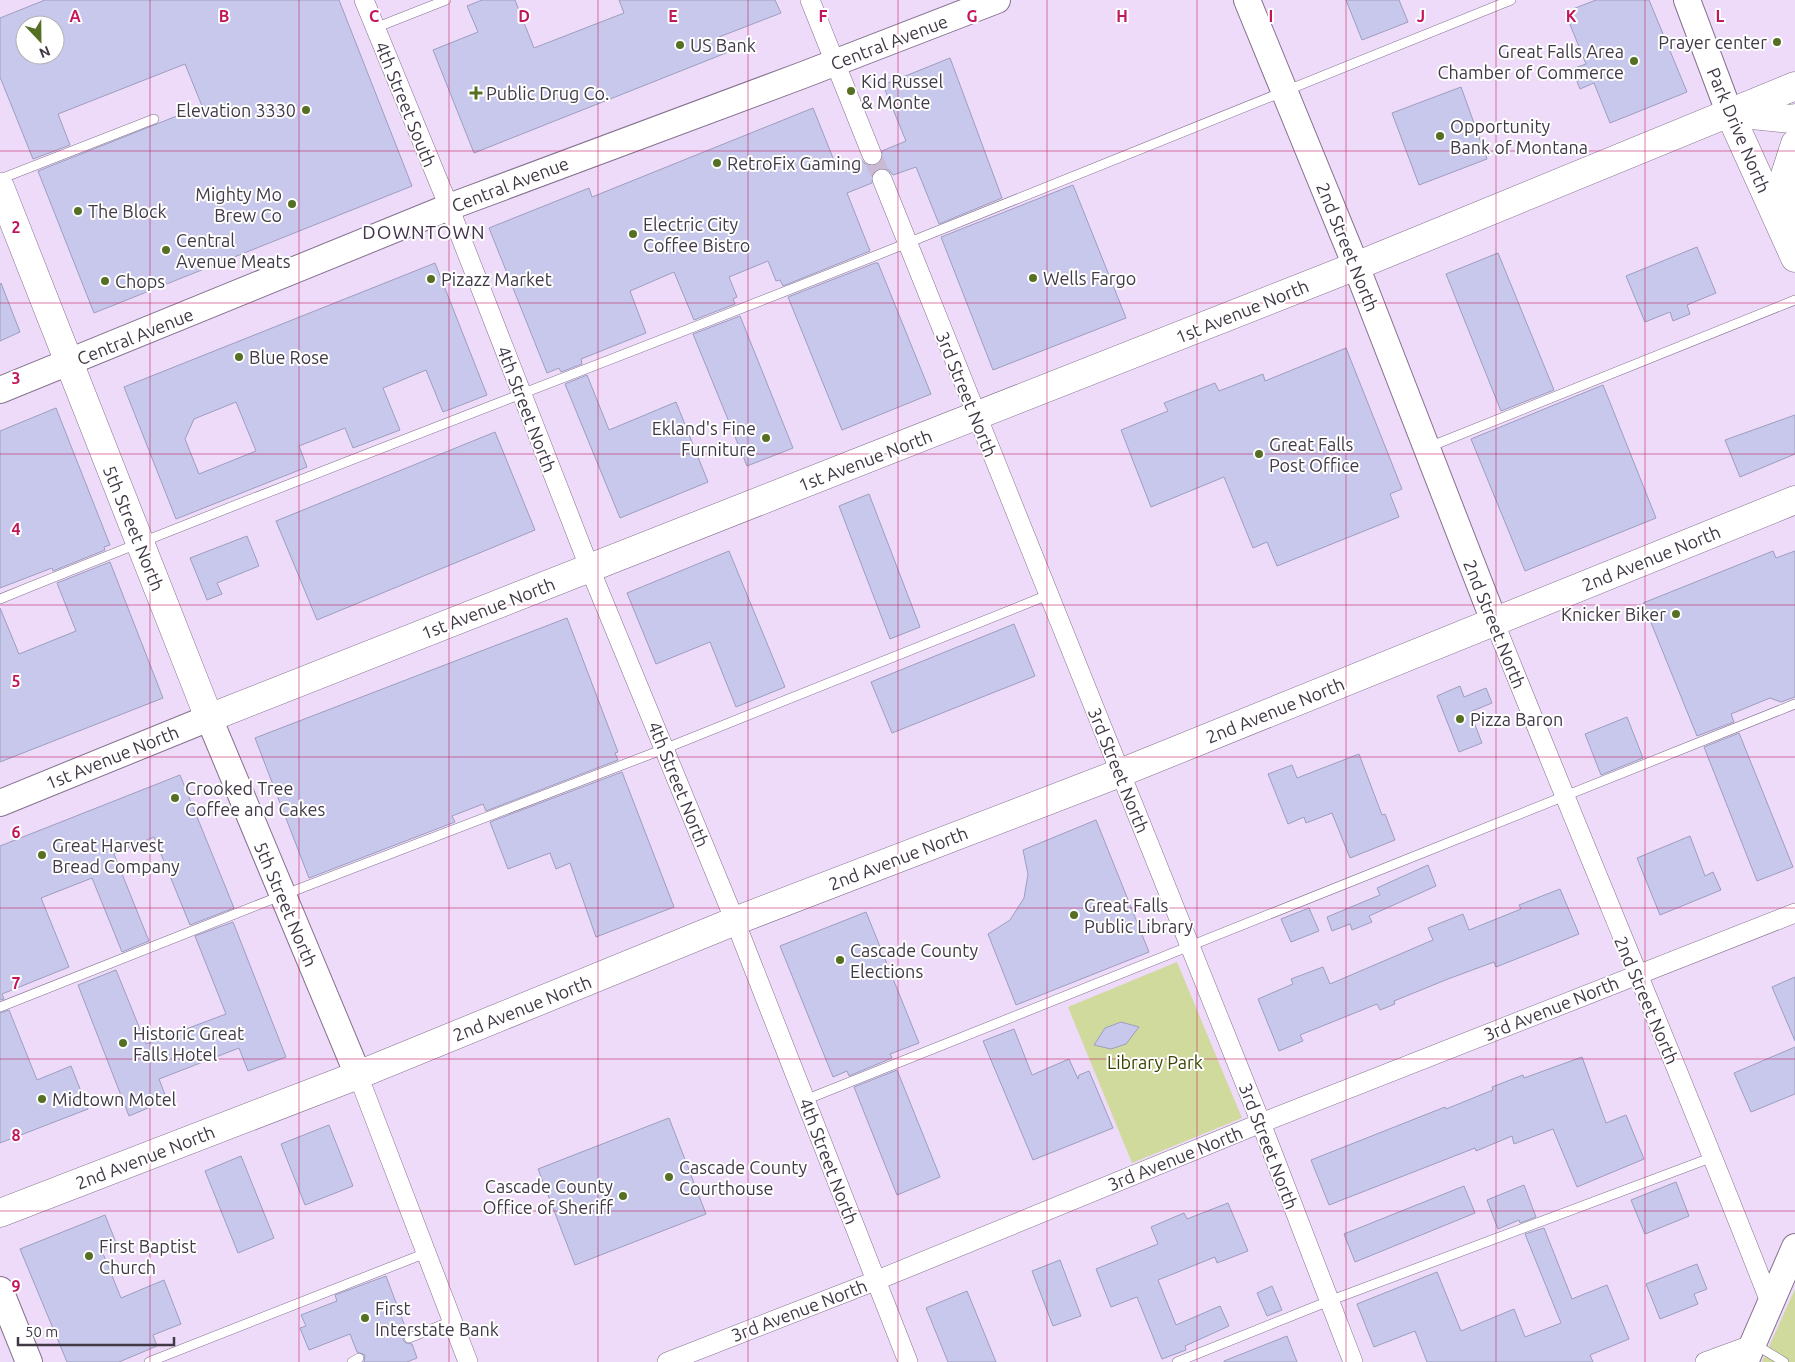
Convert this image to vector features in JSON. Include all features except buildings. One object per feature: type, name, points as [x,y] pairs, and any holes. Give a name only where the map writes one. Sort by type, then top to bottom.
[{"type":"main road","name":"1st Avenue North","points":[[209,718],[1356,266],[1795,86]]},
{"type":"main road","name":"1st Avenue North","points":[[1729,112],[1795,118]]},
{"type":"main road","name":"Park Drive North","points":[[1729,112],[1794,257]]},
{"type":"main road","points":[[1794,257],[1785,176],[1795,144]]},
{"type":"main road","name":"5th Street North","points":[[0,187],[209,718]]},
{"type":"main road","name":"2nd Avenue North","points":[[0,1213],[358,1075],[735,921],[1120,772],[1795,500]]},
{"type":"street","name":"4th Street South","points":[[364,0],[448,207]]},
{"type":"street","points":[[810,0],[872,155]]},
{"type":"street","name":"Central Avenue","points":[[0,390],[448,207],[835,63],[997,0]]},
{"type":"street","name":"2nd Street North","points":[[1247,0],[1356,266],[1564,796],[1636,975],[1713,1157],[1770,1302]]},
{"type":"street","name":"Park Drive North","points":[[1687,0],[1729,112]]},
{"type":"street","name":"3rd Street North","points":[[882,179],[1261,1123],[1353,1362]]},
{"type":"street","name":"4th Street North","points":[[448,207],[590,568],[735,921],[908,1362]]},
{"type":"street","name":"1st Avenue North","points":[[0,803],[209,718]]},
{"type":"street","name":"5th Street North","points":[[209,718],[358,1075],[468,1362]]},
{"type":"street","name":"3rd Avenue North","points":[[667,1362],[876,1281],[1261,1123],[1795,912]]},
{"type":"street","points":[[1705,1362],[1749,1353],[1795,1247]]},
{"type":"street","points":[[0,1290],[29,1362]]},
{"type":"lane","points":[[375,28],[446,0]]},
{"type":"lane","points":[[0,599],[139,542],[522,395],[907,244],[1284,90],[1511,0]]},
{"type":"lane","points":[[0,179],[154,119]]},
{"type":"lane","points":[[1426,447],[1795,300]]},
{"type":"lane","points":[[0,1007],[283,894],[664,749],[1048,595]]},
{"type":"lane","points":[[805,1100],[1795,704]]},
{"type":"lane","points":[[1177,1362],[1329,1301],[1713,1157]]},
{"type":"lane","points":[[149,1362],[426,1253]]},
{"type":"lane","points":[[409,1338],[452,1321]]},
{"type":"lane","points":[[1749,1353],[1784,1362]]},
{"type":"green space","name":"Library Park","points":[[1177,962],[1242,1118],[1132,1163],[1068,1007]]},
{"type":"green space","points":[[1795,1289],[1795,1362],[1762,1362]]},
{"type":"tunnel","points":[[872,155],[882,179]]},
{"type":"place","name":"Prayer center","points":[[1777,42]]},
{"type":"place","name":"US Bank","points":[[680,45]]},
{"type":"place","name":"Great Falls Area Chamber of Commerce","points":[[1634,61]]},
{"type":"place","name":"Kid Russel & Monte","points":[[851,91]]},
{"type":"place","name":"Public Drug Co.","points":[[476,93]]},
{"type":"place","name":"Elevation 3330","points":[[306,110]]},
{"type":"place","name":"Opportunity Bank of Montana","points":[[1440,136]]},
{"type":"place","name":"RetroFix Gaming","points":[[717,163]]},
{"type":"place","name":"Mighty Mo Brew Co","points":[[292,204]]},
{"type":"place","name":"The Block","points":[[78,211]]},
{"type":"place","name":"Electric City Coffee Bistro","points":[[633,234]]},
{"type":"place","name":"Central Avenue Meats","points":[[166,250]]},
{"type":"place","name":"Wells Fargo","points":[[1033,278]]},
{"type":"place","name":"Pizazz Market","points":[[431,279]]},
{"type":"place","name":"Chops","points":[[105,281]]},
{"type":"place","name":"Blue Rose","points":[[239,357]]},
{"type":"place","name":"Ekland's Fine Furniture","points":[[766,438]]},
{"type":"place","name":"Great Falls Post Office","points":[[1259,454]]},
{"type":"place","name":"Knicker Biker","points":[[1676,614]]},
{"type":"place","name":"Pizza Baron","points":[[1460,719]]},
{"type":"place","name":"Crooked Tree Coffee and Cakes","points":[[175,798]]},
{"type":"place","name":"Great Harvest Bread Company","points":[[42,855]]},
{"type":"place","name":"Great Falls Public Library","points":[[1074,915]]},
{"type":"place","name":"Cascade County Elections","points":[[840,960]]},
{"type":"place","name":"Historic Great Falls Hotel","points":[[123,1043]]},
{"type":"place","name":"Midtown Motel","points":[[42,1099]]},
{"type":"place","name":"Cascade County Courthouse","points":[[669,1177]]},
{"type":"place","name":"Cascade County Office of Sheriff","points":[[623,1196]]},
{"type":"place","name":"First Baptist Church","points":[[89,1256]]},
{"type":"place","name":"First Interstate Bank","points":[[365,1318]]},
{"type":"district","name":"DOWNTOWN","points":[[424,232]]}]
